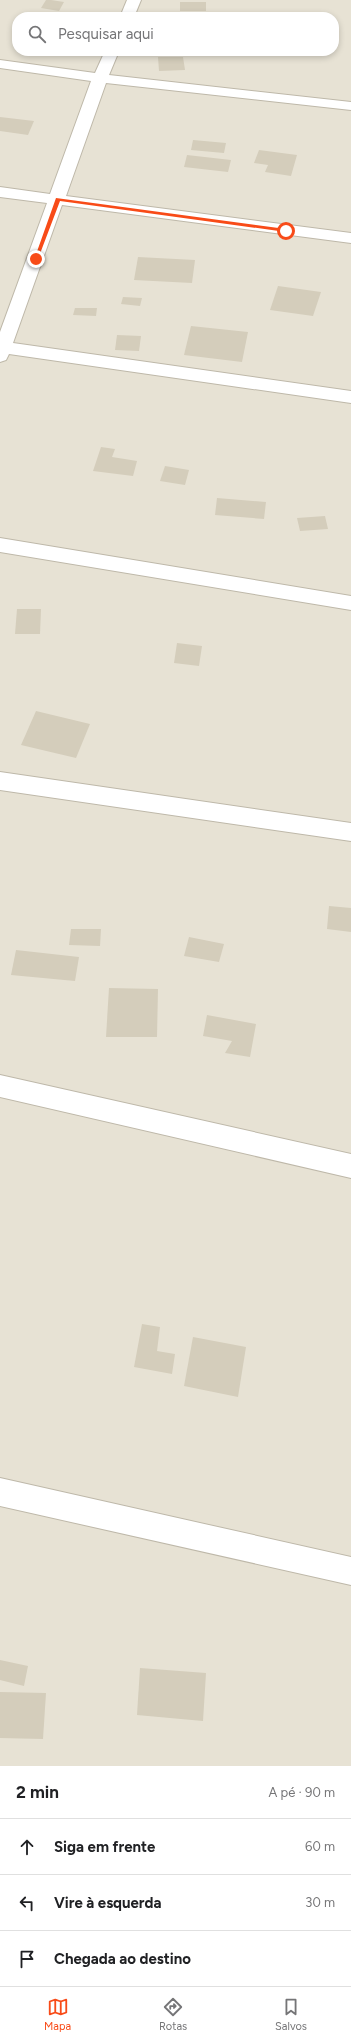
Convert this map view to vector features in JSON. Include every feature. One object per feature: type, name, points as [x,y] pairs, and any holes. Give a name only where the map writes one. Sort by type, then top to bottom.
[{"type":"street","points":[[129,12],[134,0]]},
{"type":"street","points":[[110,56],[100,78],[58,199],[1,350],[351,397]]},
{"type":"street","points":[[0,64],[100,78],[351,106]]},
{"type":"street","points":[[0,192],[351,238]]},
{"type":"street","points":[[0,545],[351,603]]},
{"type":"street","points":[[0,781],[351,832]]},
{"type":"street","points":[[0,1086],[351,1166]]},
{"type":"street","points":[[0,1492],[351,1571]]},
{"type":"shaded area","points":[[0,0],[351,0],[351,1766],[0,1766]]},
{"type":"building","points":[[46,0],[64,2],[59,11],[41,8]]},
{"type":"building","points":[[180,2],[206,2],[206,11],[180,11]]},
{"type":"building","points":[[158,57],[183,57],[185,70],[159,71]]},
{"type":"building","points":[[0,117],[34,121],[28,135],[0,131]]},
{"type":"building","points":[[193,140],[226,143],[224,153],[191,150]]},
{"type":"building","points":[[259,150],[297,155],[291,176],[265,172],[268,165],[254,163]]},
{"type":"building","points":[[187,155],[231,160],[228,172],[184,167]]},
{"type":"building","points":[[138,257],[195,260],[192,283],[134,280]]},
{"type":"building","points":[[278,286],[321,292],[313,316],[270,310]]},
{"type":"building","points":[[123,297],[142,298],[140,306],[121,304]]},
{"type":"building","points":[[75,308],[97,308],[96,316],[73,315]]},
{"type":"building","points":[[191,326],[248,332],[242,362],[184,355]]},
{"type":"building","points":[[117,335],[141,336],[139,351],[115,350]]},
{"type":"building","points":[[101,447],[115,449],[112,457],[137,461],[133,476],[93,471]]},
{"type":"building","points":[[165,466],[189,470],[185,485],[160,481]]},
{"type":"building","points":[[217,498],[266,502],[264,519],[215,515]]},
{"type":"building","points":[[325,516],[328,529],[300,531],[297,518]]},
{"type":"building","points":[[17,609],[41,609],[40,634],[15,634]]},
{"type":"building","points":[[177,643],[202,646],[199,666],[174,663]]},
{"type":"building","points":[[36,711],[90,724],[76,758],[21,745]]},
{"type":"building","points":[[329,906],[351,908],[351,932],[327,929]]},
{"type":"building","points":[[71,929],[101,929],[100,946],[69,945]]},
{"type":"building","points":[[189,937],[224,944],[219,962],[184,956]]},
{"type":"building","points":[[16,950],[79,957],[75,981],[11,975]]},
{"type":"building","points":[[109,988],[158,989],[157,1037],[106,1037]]},
{"type":"building","points":[[207,1015],[256,1024],[250,1057],[225,1053],[232,1041],[203,1036]]},
{"type":"building","points":[[142,1324],[160,1327],[157,1351],[175,1354],[172,1374],[134,1367]]},
{"type":"building","points":[[193,1337],[246,1347],[238,1397],[184,1386]]},
{"type":"building","points":[[0,1660],[28,1666],[24,1686],[0,1680]]},
{"type":"building","points":[[140,1668],[206,1673],[203,1721],[137,1715]]},
{"type":"building","points":[[0,1692],[46,1693],[43,1739],[0,1738]]},
{"type":"route","points":[[36,259],[58,199],[286,231]]}]
